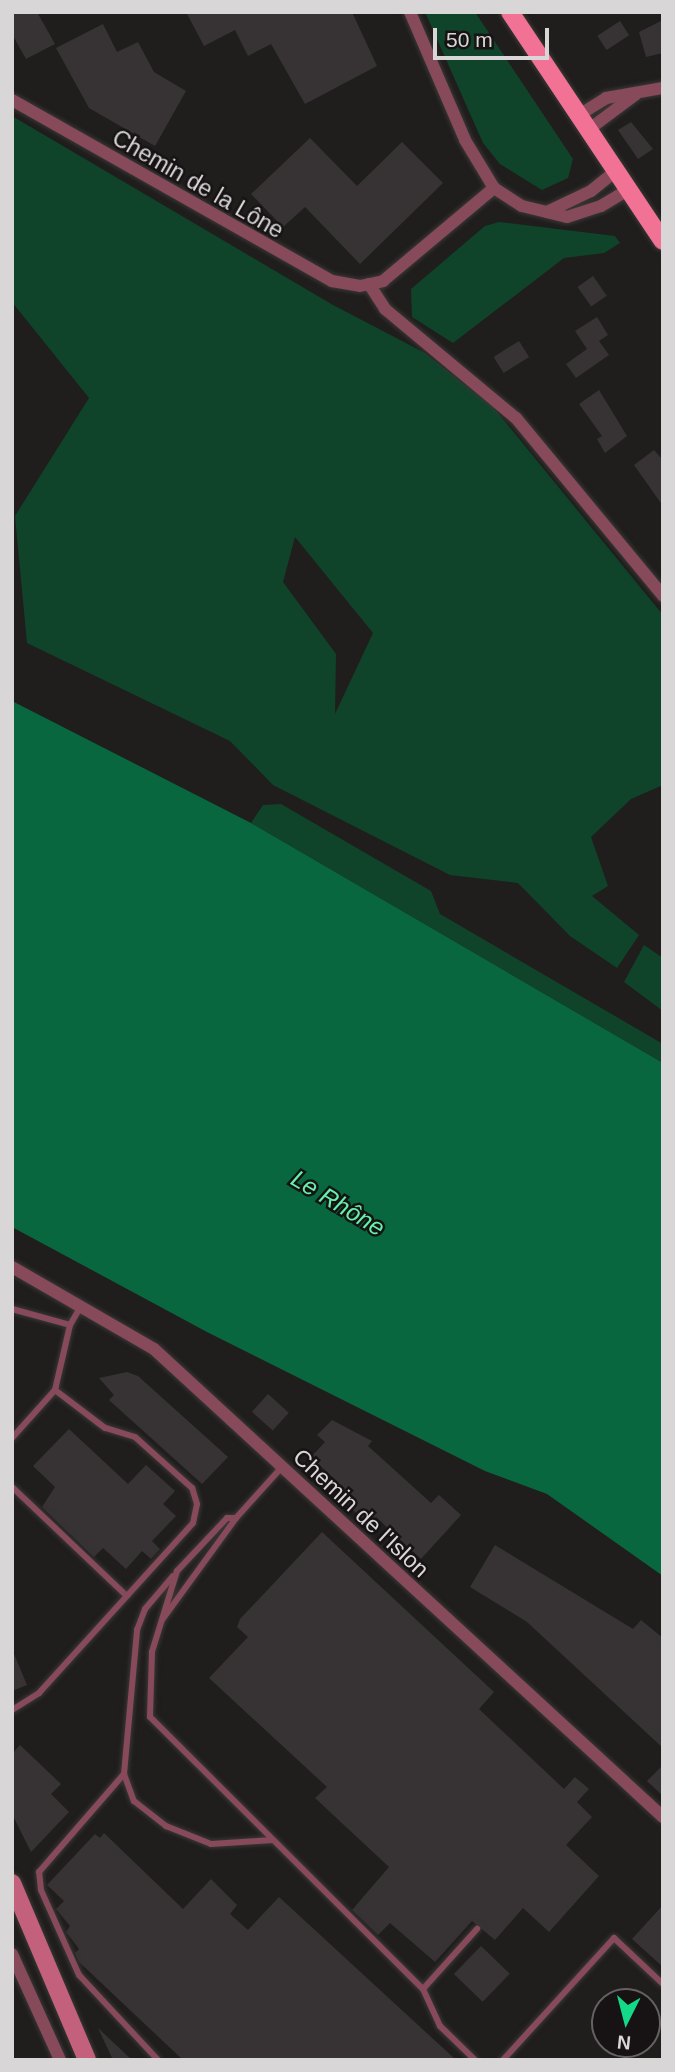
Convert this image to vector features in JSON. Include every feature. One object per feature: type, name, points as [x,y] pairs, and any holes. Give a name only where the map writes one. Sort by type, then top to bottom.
[{"type":"main road","points":[[512,14],[663,241]]},
{"type":"main road","points":[[12,1883],[88,2060]]},
{"type":"street","points":[[410,12],[465,140],[494,188],[545,213],[567,217],[587,211],[628,190]]},
{"type":"street","points":[[584,123],[606,99],[663,88]]},
{"type":"street","points":[[584,123],[635,95]]},
{"type":"street","name":"Chemin de la Lône","points":[[12,100],[296,265],[332,281],[369,284],[404,268],[494,188]]},
{"type":"street","points":[[545,213],[580,198],[615,171]]},
{"type":"street","points":[[369,284],[385,309],[516,418],[663,596]]},
{"type":"street","name":"Chemin de l'Islon","points":[[12,1266],[82,1304],[154,1349],[663,1818]]},
{"type":"street","points":[[12,1954],[60,2060]]},
{"type":"lane","points":[[12,1438],[55,1390],[70,1325],[82,1304]]},
{"type":"lane","points":[[12,1309],[70,1325]]},
{"type":"lane","points":[[12,1710],[39,1693],[193,1523],[197,1504],[192,1488],[135,1437],[106,1428],[55,1390]]},
{"type":"lane","points":[[158,1624],[236,1518],[281,1468]]},
{"type":"lane","points":[[12,1486],[127,1596]]},
{"type":"lane","points":[[236,1518],[227,1518],[145,1609],[137,1630],[124,1774],[134,1801],[166,1826],[211,1844],[273,1840]]},
{"type":"lane","points":[[177,1571],[158,1624],[150,1717],[423,1989],[440,2026],[475,2060]]},
{"type":"lane","points":[[124,1774],[46,1858],[39,1872],[41,1890],[79,1975],[158,2060]]},
{"type":"lane","points":[[423,1989],[477,1929]]},
{"type":"lane","points":[[503,2060],[614,1938],[663,1984]]},
{"type":"shaded area","points":[[425,12],[475,12],[573,159],[568,178],[542,190],[500,164],[483,143]]},
{"type":"shaded area","points":[[12,116],[333,305],[425,353],[493,407],[663,615],[663,785],[631,799],[591,837],[608,886],[592,896],[639,935],[617,968],[570,936],[518,883],[450,875],[273,785],[230,741],[27,643],[15,516],[89,398],[12,302]],"holes":[[[295,537],[373,633],[335,714],[336,654],[283,582]]]},
{"type":"shaded area","points":[[499,222],[615,236],[620,243],[604,253],[564,258],[453,343],[412,317],[411,289],[485,226]]},
{"type":"shaded area","points":[[281,804],[431,891],[440,914],[663,1044],[663,1063],[251,823],[263,805]]},
{"type":"shaded area","points":[[644,945],[663,958],[663,1011],[624,982]]},
{"type":"water","name":"Le Rhône","points":[[12,701],[251,823],[663,1063],[663,1576],[547,1494],[485,1471],[207,1332],[12,1227]]},
{"type":"building","points":[[12,12],[37,12],[55,44],[26,59],[12,34]]},
{"type":"building","points":[[186,12],[352,12],[377,66],[305,104],[271,44],[248,56],[235,30],[204,46]]},
{"type":"building","points":[[663,20],[663,53],[646,57],[639,32]]},
{"type":"building","points":[[620,21],[629,35],[607,50],[597,36]]},
{"type":"building","points":[[103,24],[117,52],[138,42],[154,72],[186,91],[155,146],[89,108],[56,48]]},
{"type":"building","points":[[631,122],[653,149],[638,159],[618,130]]},
{"type":"building","points":[[310,138],[357,186],[402,142],[443,183],[360,264],[305,207],[283,227],[251,194]]},
{"type":"building","points":[[593,276],[607,296],[591,307],[577,287]]},
{"type":"building","points":[[597,317],[608,335],[599,341],[609,355],[576,378],[566,364],[587,349],[575,331]]},
{"type":"building","points":[[519,341],[529,357],[504,373],[494,357]]},
{"type":"building","points":[[599,390],[627,436],[605,453],[597,439],[602,436],[579,404]]},
{"type":"building","points":[[654,450],[663,460],[663,506],[634,465]]},
{"type":"building","points":[[127,1372],[138,1376],[228,1457],[202,1484],[109,1400],[114,1395],[99,1378]]},
{"type":"building","points":[[268,1394],[289,1413],[273,1431],[252,1412]]},
{"type":"building","points":[[332,1420],[372,1441],[368,1446],[431,1503],[439,1495],[461,1515],[421,1559],[376,1517],[369,1525],[338,1496],[345,1489],[311,1457],[325,1442],[317,1435]]},
{"type":"building","points":[[69,1429],[128,1484],[146,1465],[175,1491],[163,1504],[176,1516],[152,1541],[160,1549],[151,1559],[142,1551],[126,1569],[103,1548],[94,1557],[42,1507],[55,1487],[33,1466]]},
{"type":"building","points":[[322,1532],[494,1692],[479,1709],[564,1789],[575,1777],[589,1789],[577,1802],[592,1817],[566,1845],[599,1876],[549,1932],[523,1908],[495,1940],[472,1921],[435,1962],[390,1923],[378,1935],[352,1910],[389,1867],[315,1798],[327,1787],[209,1678],[248,1637],[237,1627],[240,1619]]},
{"type":"building","points":[[495,1545],[633,1629],[641,1620],[663,1638],[663,1748],[527,1622],[470,1587]]},
{"type":"building","points":[[12,1649],[27,1685],[12,1691]]},
{"type":"building","points":[[20,1745],[61,1784],[51,1794],[69,1812],[31,1852],[12,1814],[12,1754]]},
{"type":"building","points":[[663,1765],[663,1796],[647,1781]]},
{"type":"building","points":[[104,1833],[183,1909],[211,1879],[237,1905],[230,1914],[248,1930],[279,1897],[456,2060],[183,2060],[79,1962],[75,1953],[79,1949],[66,1932],[70,1926],[56,1909],[64,1901],[47,1885],[95,1834],[100,1838]]},
{"type":"building","points":[[663,1905],[663,1967],[632,1939]]},
{"type":"building","points":[[481,1946],[510,1974],[483,2002],[454,1974]]},
{"type":"building","points":[[98,2028],[132,2060],[113,2060]]}]
